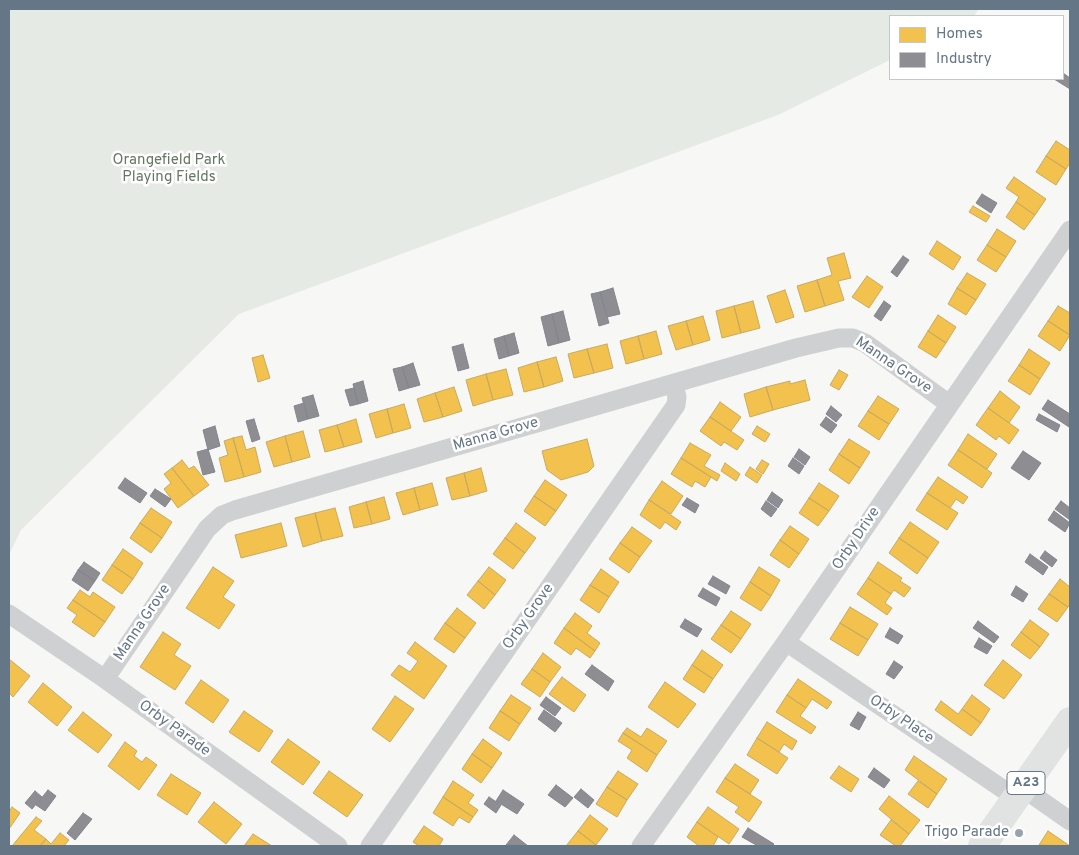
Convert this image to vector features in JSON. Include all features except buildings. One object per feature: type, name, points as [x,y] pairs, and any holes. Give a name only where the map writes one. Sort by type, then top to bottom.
[{"type":"main road","name":"A23","points":[[982,846],[1070,721]]},
{"type":"street","name":"Orby Drive","points":[[641,846],[786,642],[1070,230]]},
{"type":"street","name":"Manna Grove","points":[[105,679],[207,529],[222,515],[235,510],[796,348],[839,338],[853,338],[864,343],[949,404]]},
{"type":"street","name":"Orby Grove","points":[[370,846],[676,405],[677,397],[674,384]]},
{"type":"street","name":"Orby Parade","points":[[9,614],[105,679],[338,846]]},
{"type":"street","name":"Orby Place","points":[[786,642],[1019,793]]},
{"type":"street","points":[[1019,793],[1070,821]]},
{"type":"green space","name":"Orangefield Park Playing Fields","points":[[9,9],[979,9],[975,15],[889,15],[889,60],[778,115],[239,314],[21,530],[9,555]]},
{"type":"place","name":"Trigo Parade","points":[[1019,833]]}]
